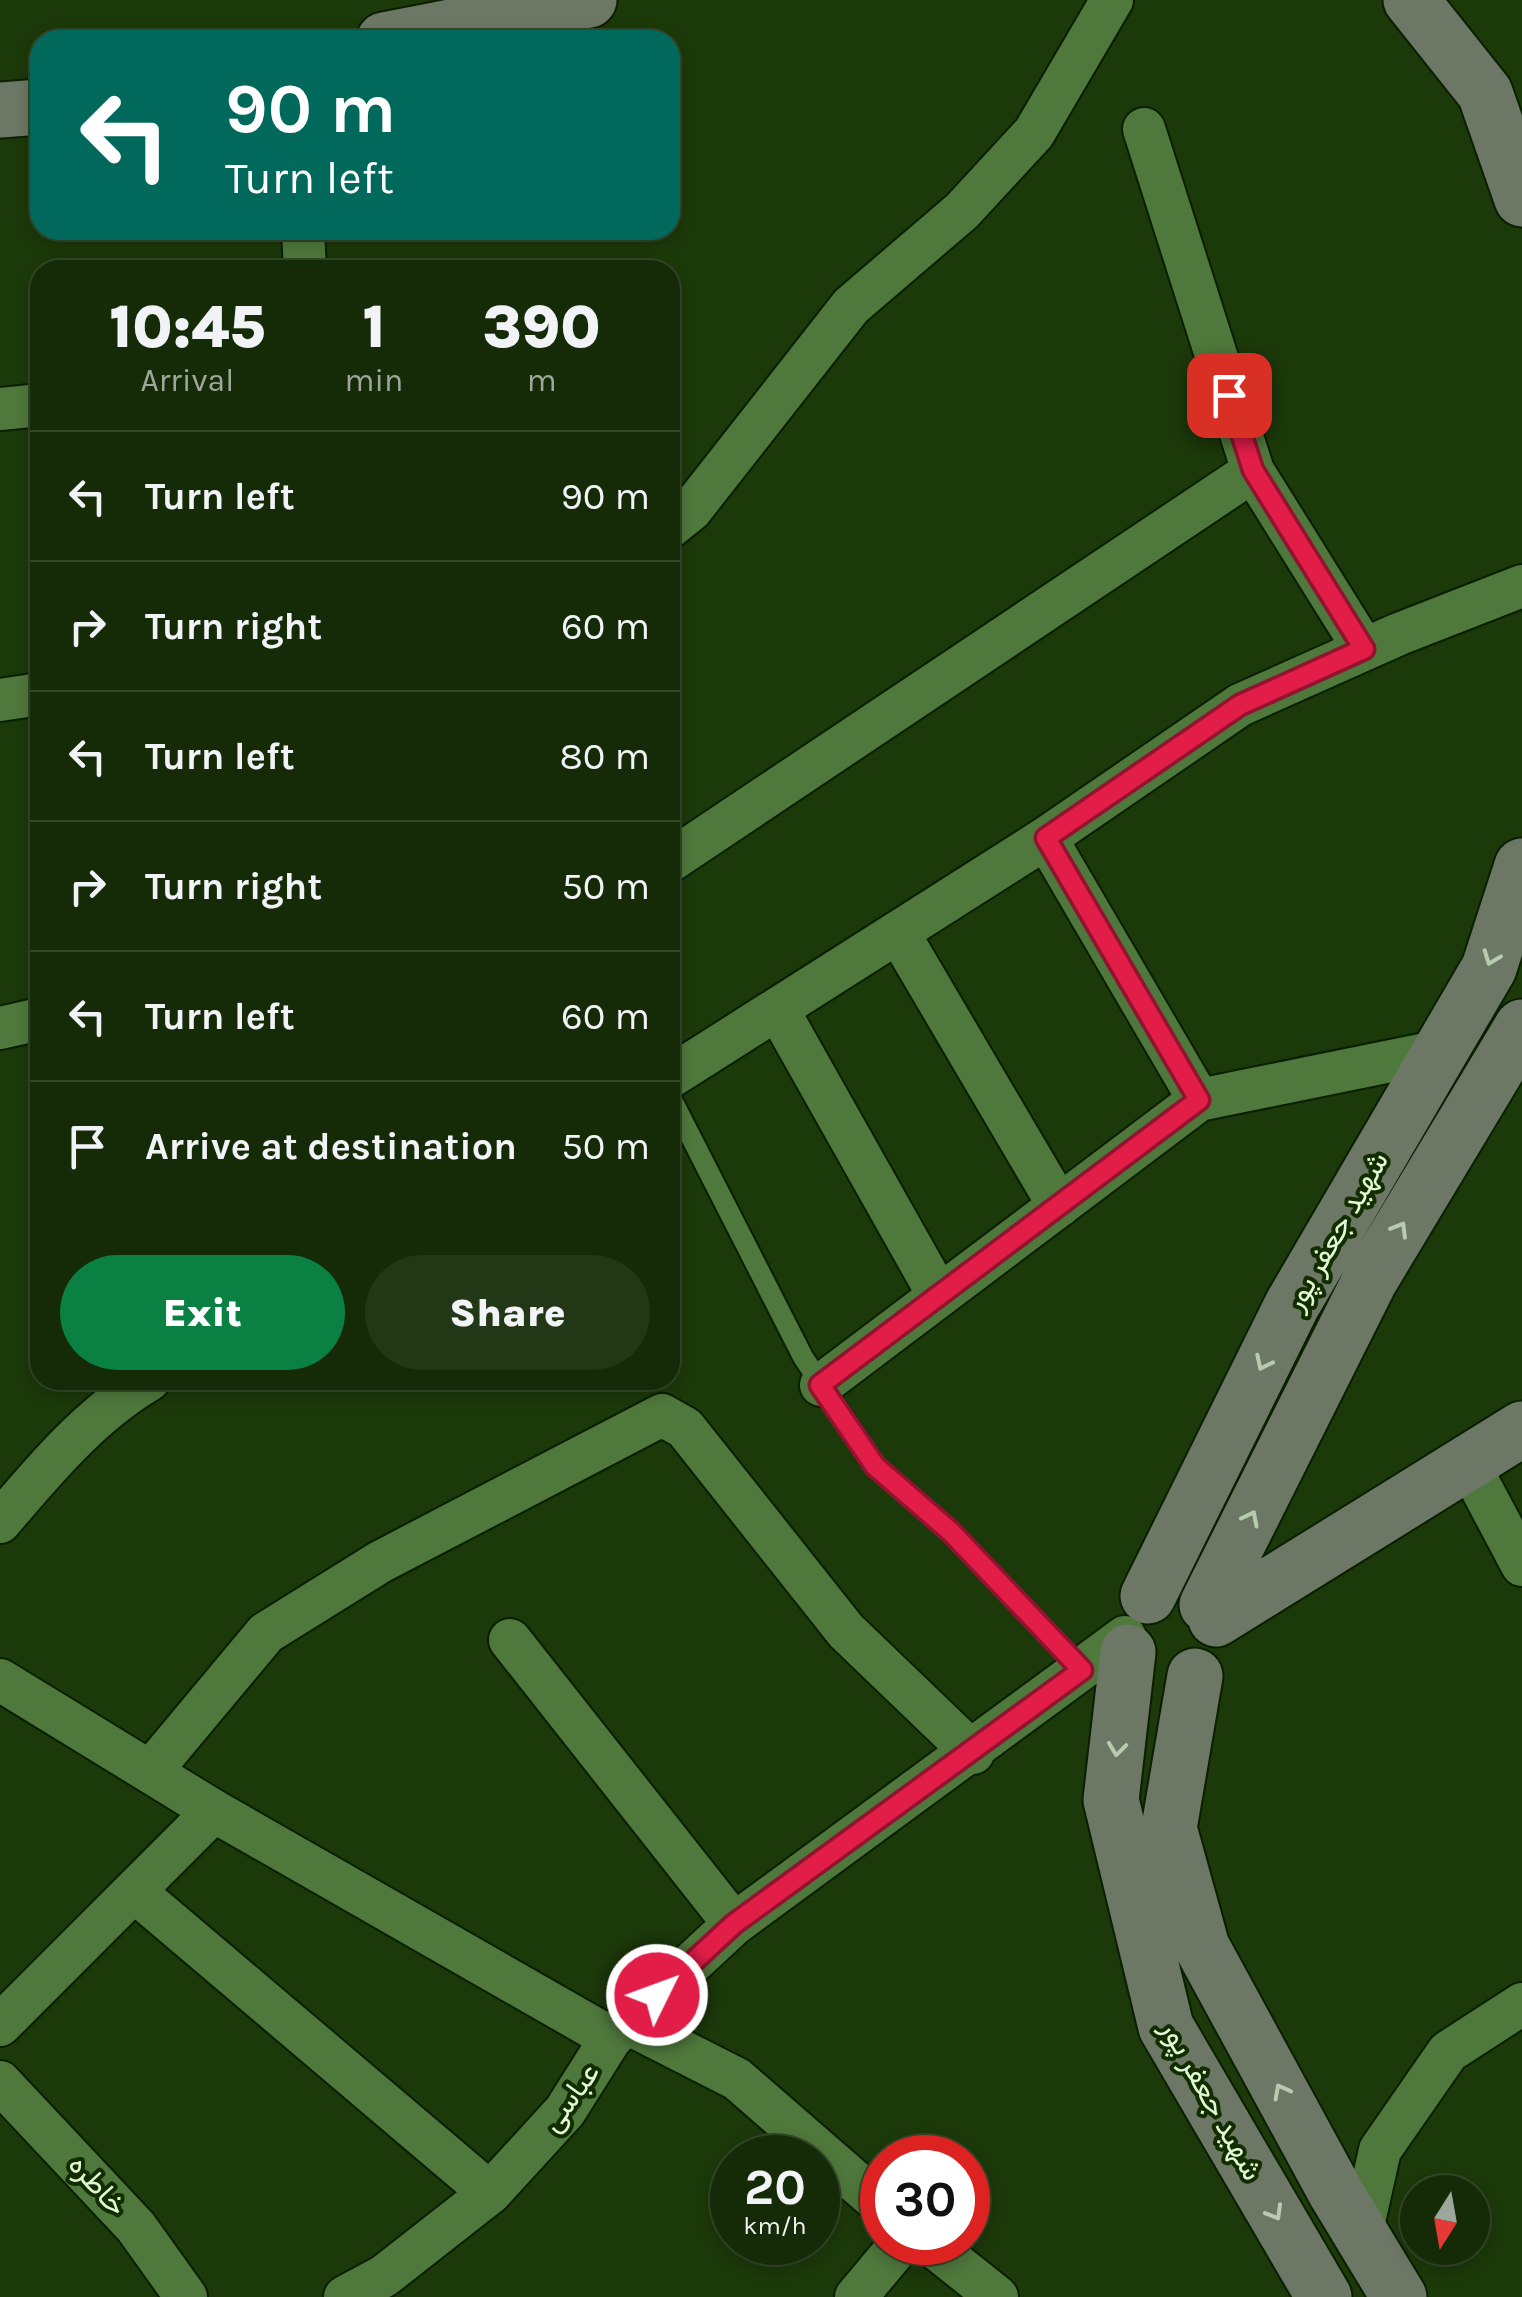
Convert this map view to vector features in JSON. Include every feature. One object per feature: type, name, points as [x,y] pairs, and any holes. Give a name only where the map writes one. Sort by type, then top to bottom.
[{"type":"street","points":[[435,30],[589,0]]},
{"type":"street","points":[[680,519],[691,510],[851,306],[962,211],[1034,133],[1112,0]]},
{"type":"street","points":[[1411,0],[1485,93],[1522,199]]},
{"type":"street","points":[[0,110],[30,108]]},
{"type":"street","points":[[1144,129],[1253,470],[1364,649]]},
{"type":"street","points":[[0,410],[30,406]]},
{"type":"street","points":[[680,854],[1253,470]]},
{"type":"street","points":[[680,1071],[1046,838],[1240,705],[1364,649],[1522,586]]},
{"type":"street","points":[[0,700],[30,696]]},
{"type":"street","points":[[1046,838],[1199,1100]]},
{"type":"street","name":"شهید جعفر پور","points":[[1324,2297],[1166,2027],[1111,1800],[1121,1639],[1292,1305],[1489,968],[1522,866]]},
{"type":"street","points":[[898,934],[1059,1206]]},
{"type":"street","points":[[778,1010],[939,1296]]},
{"type":"street","points":[[0,1028],[30,1022]]},
{"type":"street","name":"شهید جعفر پور","points":[[1212,1612],[1370,1280],[1522,1027]]},
{"type":"street","points":[[820,1385],[1199,1100],[1440,1051]]},
{"type":"street","points":[[0,1522],[41,1473],[118,1398],[132,1390]]},
{"type":"street","points":[[150,1772],[266,1633],[380,1562],[662,1415],[685,1428],[846,1631],[973,1753]]},
{"type":"street","points":[[1212,1612],[1522,1429]]},
{"type":"street","points":[[1468,1463],[1522,1566]]},
{"type":"street","points":[[1195,1676],[1177,1682],[1150,1677],[1121,1639],[1179,1590],[1212,1612],[1218,1647],[1195,1676],[1169,1828],[1202,1947],[1361,2235],[1400,2297]]},
{"type":"street","name":"عباسی","points":[[345,2297],[384,2276],[490,2192],[566,2111],[619,2031],[734,1924],[973,1753],[1121,1639]]},
{"type":"street","points":[[510,1640],[734,1924]]},
{"type":"street","points":[[0,1680],[214,1811],[619,2031],[737,2079],[860,2186]]},
{"type":"street","points":[[0,2024],[214,1811]]},
{"type":"street","points":[[134,1891],[490,2192]]},
{"type":"street","points":[[1361,2235],[1380,2150],[1448,2052],[1522,2004]]},
{"type":"street","name":"خاطره","points":[[0,2082],[136,2228],[186,2297]]},
{"type":"street","points":[[856,2297],[883,2265]]},
{"type":"street","points":[[957,2265],[997,2297]]},
{"type":"lane","points":[[680,1117],[738,1238],[820,1385],[875,1466],[951,1532],[1121,1639]]},
{"type":"route","points":[[657,1995],[734,1924],[1082,1670],[951,1532],[875,1466],[820,1385],[1199,1100],[1046,838],[1240,705],[1364,649],[1253,470],[1229,395]]}]
